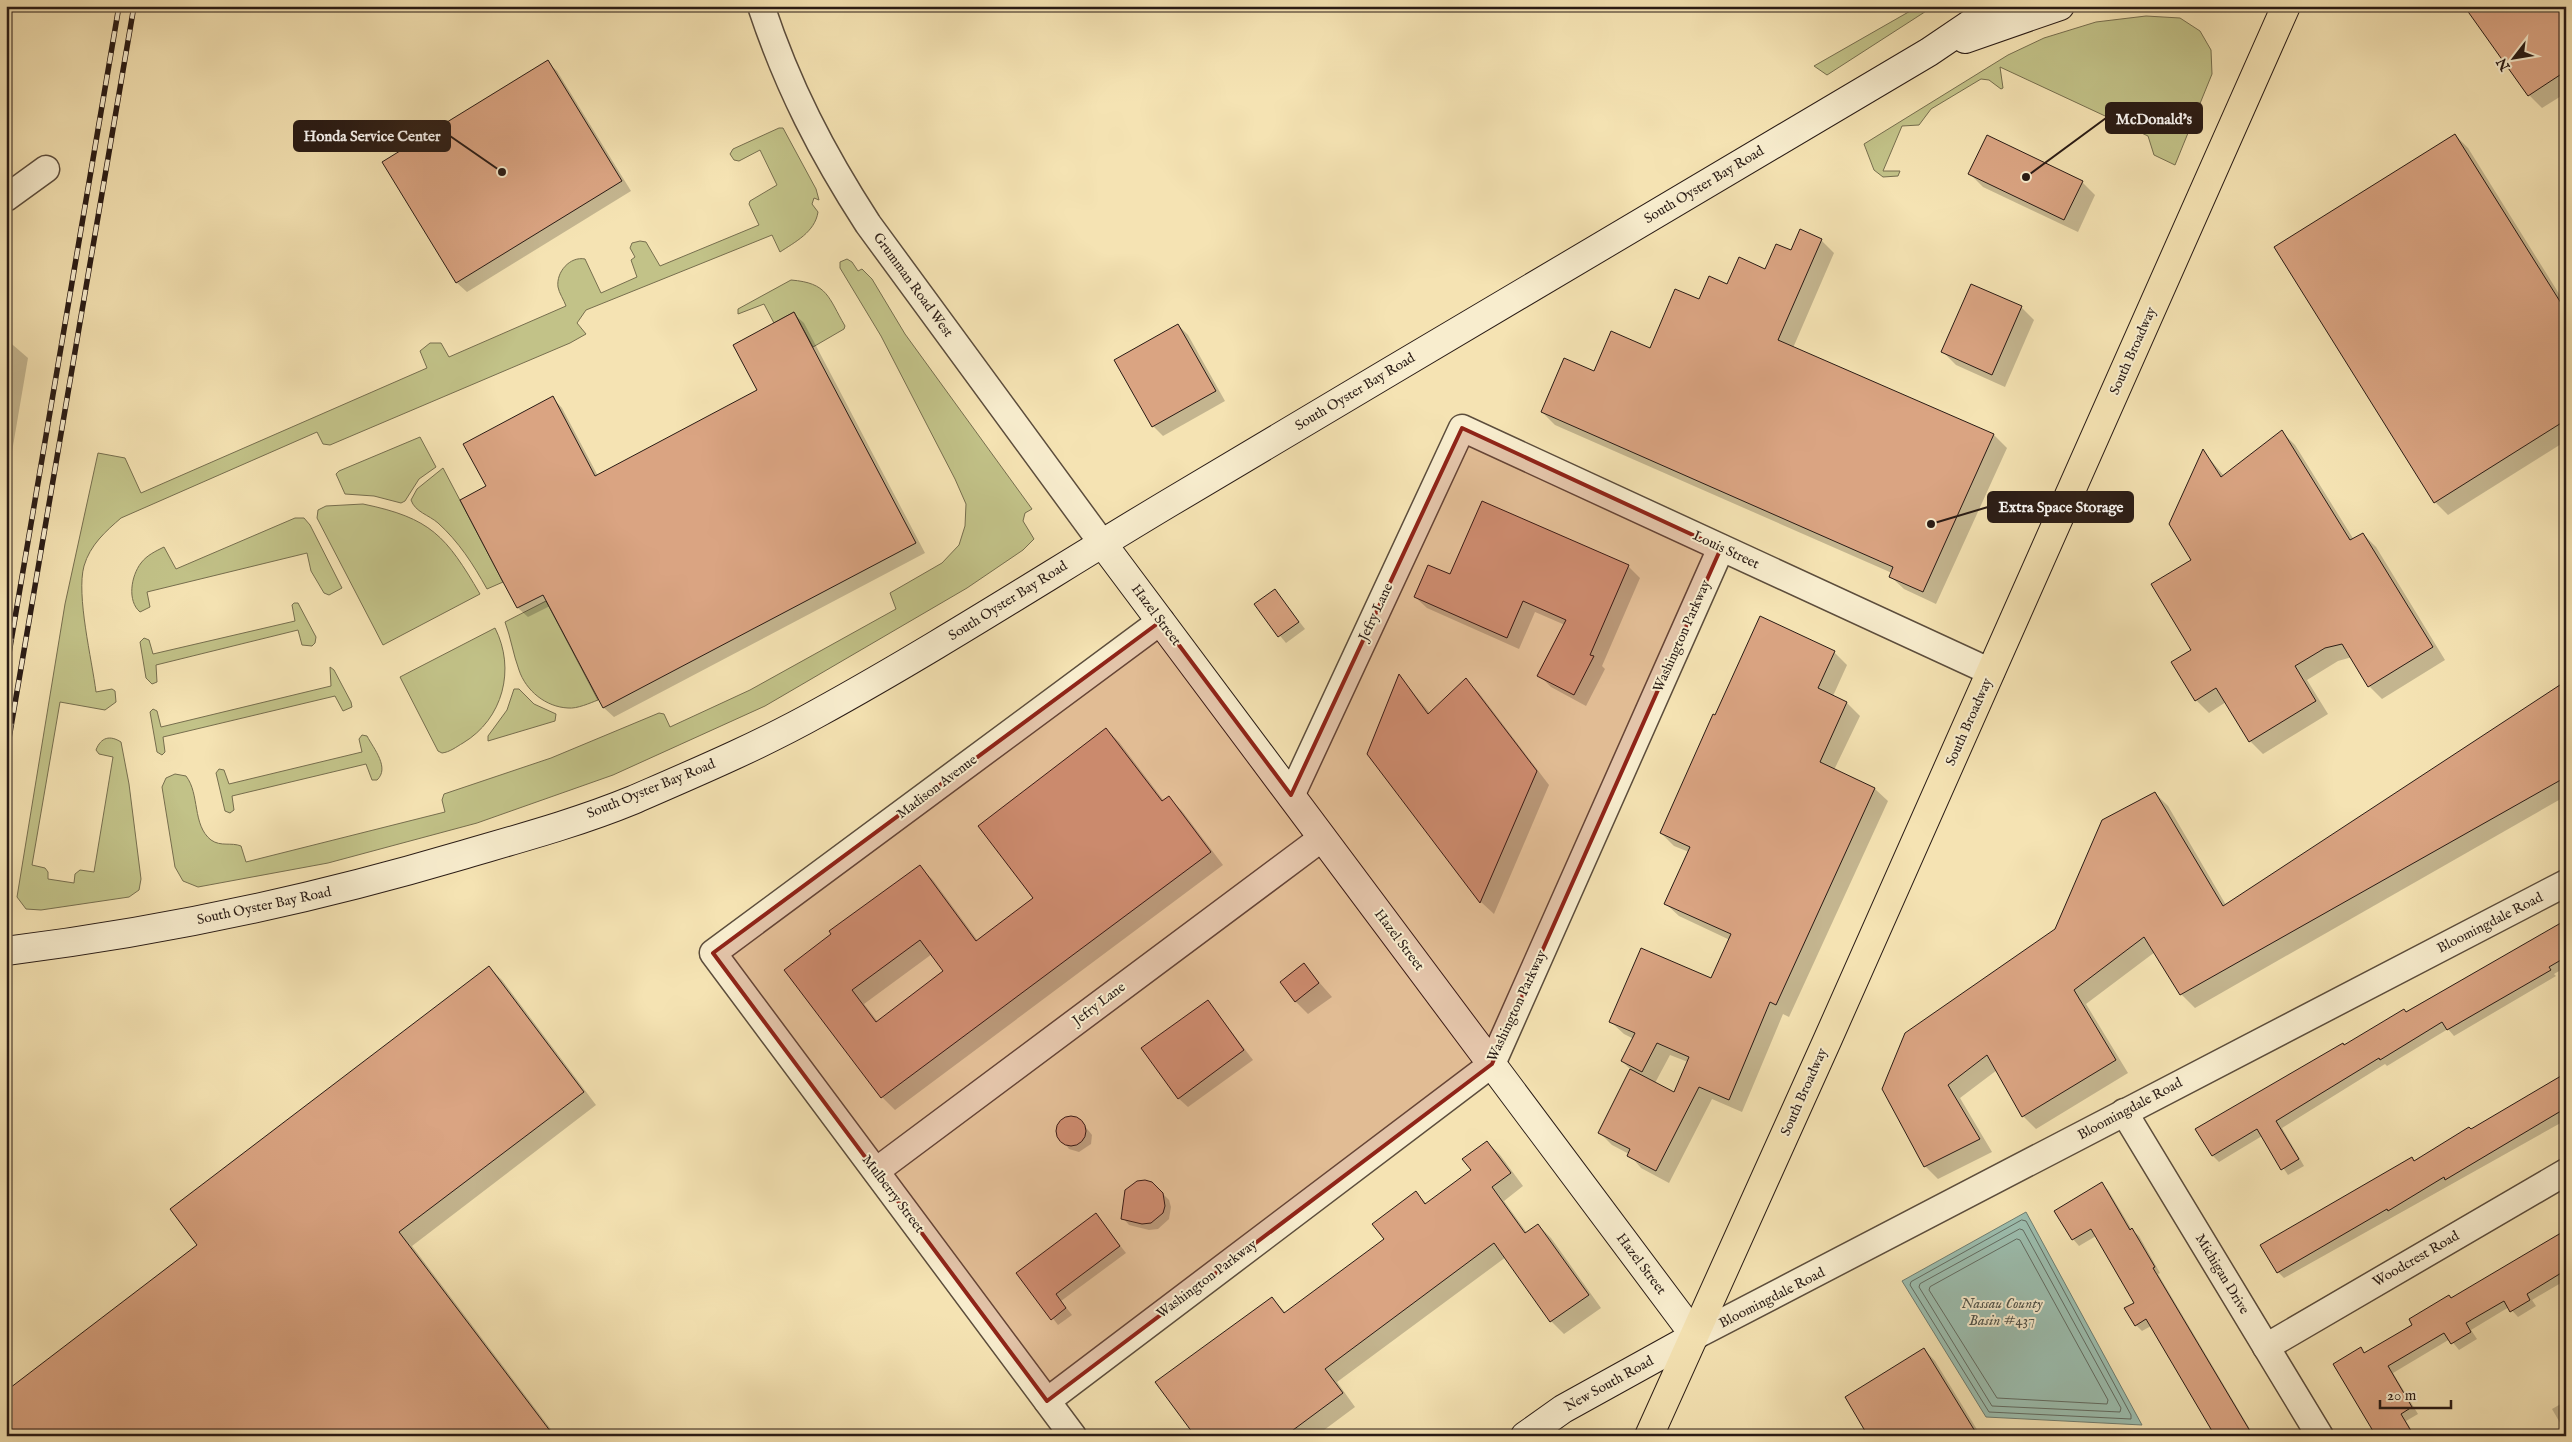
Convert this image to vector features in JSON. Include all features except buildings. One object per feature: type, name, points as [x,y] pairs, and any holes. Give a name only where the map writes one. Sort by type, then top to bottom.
[{"type":"main road","name":"South Oyster Bay Road","points":[[6,951],[118,936],[272,906],[368,883],[490,847],[627,802],[813,716],[937,645],[1102,543],[1928,52],[1997,6]]},
{"type":"main road","name":"South Oyster Bay Road","points":[[1928,52],[2060,6]]},
{"type":"main road","name":"South Broadway","points":[[1650,1436],[2286,6]]},
{"type":"main road","name":"Hazel Street","points":[[1102,543],[1695,1336]]},
{"type":"main road","name":"New South Road","points":[[1526,1436],[1564,1409],[1695,1336]]},
{"type":"street","name":"Grumman Road West","points":[[761,6],[779,60],[808,124],[834,172],[868,224],[1102,543]]},
{"type":"street","points":[[6,198],[46,169]]},
{"type":"street","name":"Louis Street","points":[[1462,428],[1991,672]]},
{"type":"street","name":"Jefry Lane","points":[[1291,796],[1462,428]]},
{"type":"street","name":"Washington Parkway","points":[[1047,1401],[1492,1064],[1721,548]]},
{"type":"street","name":"Madison Avenue","points":[[712,953],[1161,621]]},
{"type":"street","name":"Jefry Lane","points":[[876,1171],[1322,838]]},
{"type":"street","name":"Bloomingdale Road","points":[[1695,1336],[1892,1236],[2124,1112],[2566,883]]},
{"type":"street","name":"Mulberry Street","points":[[712,953],[1073,1436]]},
{"type":"street","name":"Michigan Drive","points":[[2124,1112],[2320,1436]]},
{"type":"street","name":"Woodcrest Road","points":[[2266,1347],[2566,1172]]},
{"type":"highlighted area","points":[[1462,428],[1721,548],[1492,1064],[1047,1401],[713,953],[1161,621],[1291,795]]},
{"type":"green space","points":[[1919,6],[1934,6],[1827,75],[1814,66]]},
{"type":"green space","points":[[2146,16],[2180,18],[2200,31],[2211,50],[2212,74],[2175,165],[2154,155],[2148,136],[2000,67],[2003,88],[2001,89],[1989,80],[1981,79],[1931,109],[1919,125],[1902,126],[1883,171],[1900,171],[1898,176],[1883,177],[1874,170],[1864,144],[2008,55],[2044,38],[2096,22]]},
{"type":"green space","points":[[779,128],[783,128],[816,189],[819,200],[814,198],[812,204],[818,212],[809,231],[780,252],[772,235],[586,310],[577,323],[586,334],[570,343],[330,445],[323,444],[317,432],[121,518],[104,533],[90,551],[84,566],[82,578],[83,610],[96,692],[112,689],[115,691],[116,702],[105,710],[60,702],[32,865],[45,868],[48,872],[48,879],[74,883],[75,874],[80,870],[94,872],[113,757],[99,754],[96,750],[100,742],[113,738],[121,742],[129,784],[141,879],[139,890],[129,897],[41,910],[26,909],[17,897],[65,604],[98,453],[125,458],[141,493],[427,368],[420,351],[430,343],[441,343],[449,357],[566,306],[558,287],[558,281],[565,266],[574,260],[585,259],[601,293],[637,277],[631,260],[635,257],[630,248],[632,243],[646,242],[660,266],[759,225],[749,204],[750,201],[777,185],[760,150],[739,161],[734,160],[730,154],[733,149]]},
{"type":"green space","points":[[847,259],[852,262],[858,271],[862,269],[872,279],[905,334],[1032,509],[1025,513],[1023,521],[1034,539],[1023,550],[967,588],[765,706],[613,775],[477,823],[328,863],[198,887],[183,881],[175,867],[162,787],[166,778],[175,774],[186,776],[190,783],[198,818],[205,834],[215,842],[241,846],[246,862],[445,812],[442,800],[444,794],[551,758],[659,713],[664,714],[670,727],[750,690],[896,609],[890,593],[942,563],[959,545],[965,526],[966,504],[881,336],[840,268],[840,262]]},
{"type":"green space","points":[[791,280],[813,284],[826,293],[845,326],[844,329],[813,347],[794,312],[774,323],[764,304],[738,314],[738,309]]},
{"type":"green space","points":[[420,437],[436,467],[419,479],[405,501],[401,503],[374,496],[345,494],[336,474],[339,471]]},
{"type":"green space","points":[[443,468],[503,582],[487,589],[471,562],[453,538],[438,523],[413,504],[411,500],[417,489]]},
{"type":"green space","points":[[363,504],[405,516],[421,523],[434,532],[457,557],[480,594],[383,645],[317,518],[318,510],[326,506]]},
{"type":"green space","points":[[295,518],[304,518],[310,525],[342,588],[329,595],[324,593],[311,571],[307,553],[147,592],[150,607],[140,612],[133,602],[133,581],[138,568],[149,555],[164,547],[176,569]]},
{"type":"green space","points":[[546,601],[598,700],[575,708],[552,705],[532,691],[522,678],[505,622]]},
{"type":"green space","points":[[298,603],[316,637],[315,643],[312,646],[302,645],[298,630],[156,665],[157,682],[152,684],[146,678],[140,642],[144,638],[149,640],[153,654],[295,621],[292,605]]},
{"type":"green space","points":[[495,628],[501,644],[505,676],[502,692],[496,707],[488,721],[477,733],[448,752],[442,753],[438,751],[400,677]]},
{"type":"green space","points":[[330,667],[334,670],[352,707],[343,711],[335,696],[163,737],[165,752],[162,755],[157,752],[150,712],[153,709],[157,711],[161,727],[331,686]]},
{"type":"green space","points":[[514,689],[519,689],[534,704],[556,714],[555,721],[488,741],[488,736],[507,710]]},
{"type":"green space","points":[[362,735],[367,736],[377,752],[381,764],[381,775],[377,780],[372,780],[366,764],[232,796],[234,810],[230,813],[225,811],[216,773],[219,769],[224,770],[229,784],[362,752],[359,739]]},
{"type":"water","name":"Nassau County Basin #437","points":[[2026,1212],[2142,1425],[1986,1417],[1902,1281]]},
{"type":"railway","points":[[6,671],[119,6]]},
{"type":"railway","points":[[6,756],[134,6]]},
{"type":"place","name":"Honda Service Center","points":[[502,172]]},
{"type":"place","name":"McDonald's","points":[[2026,177]]},
{"type":"place","name":"Extra Space Storage","points":[[1931,524]]}]
